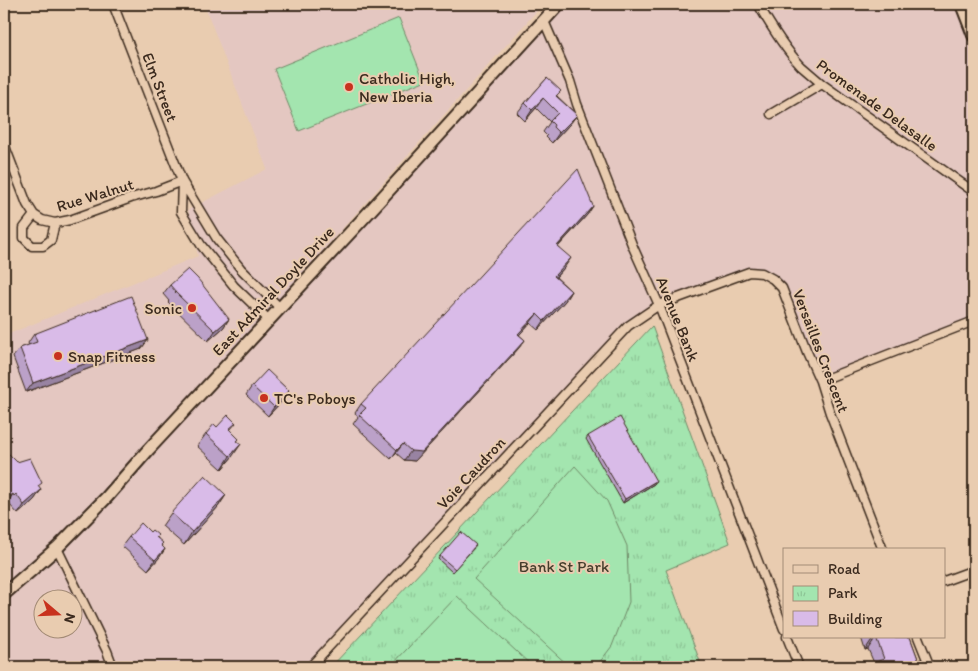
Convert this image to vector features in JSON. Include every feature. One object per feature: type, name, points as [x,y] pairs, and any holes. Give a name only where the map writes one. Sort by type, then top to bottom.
[{"type":"main road","name":"East Admiral Doyle Drive","points":[[4,594],[57,548],[107,497],[559,4]]},
{"type":"main road","points":[[962,4],[974,35]]},
{"type":"street","name":"Elm Street","points":[[113,4],[182,181],[217,239],[241,269],[280,308]]},
{"type":"street","name":"Promenade Delasalle","points":[[758,4],[770,26],[793,56],[822,84],[974,192]]},
{"type":"street","name":"Avenue Bank","points":[[544,21],[570,81],[577,104],[633,247],[659,305],[783,626]]},
{"type":"street","points":[[772,114],[822,84]]},
{"type":"street","points":[[4,144],[27,204],[34,215],[24,228],[24,238],[32,246],[42,246],[51,240],[55,223]]},
{"type":"street","name":"Elm Street","points":[[182,181],[181,212],[201,245],[234,286],[269,320]]},
{"type":"street","name":"Rue Walnut","points":[[34,215],[42,220],[55,223],[70,220],[182,181]]},
{"type":"street","name":"Versailles Crescent","points":[[659,305],[749,272],[762,273],[773,279],[782,288],[820,381],[830,413],[882,548]]},
{"type":"street","name":"Voie Caudron","points":[[310,667],[628,326],[659,305]]},
{"type":"street","points":[[820,381],[974,321]]},
{"type":"street","points":[[57,548],[107,650],[113,667]]},
{"type":"street","points":[[946,580],[974,570]]},
{"type":"street","points":[[918,638],[930,667]]},
{"type":"street","points":[[788,639],[799,667]]},
{"type":"shaded area","points":[[204,4],[543,4],[83,519],[563,4],[962,4],[974,34],[974,324],[820,381],[782,288],[773,279],[749,272],[659,305],[628,326],[310,667],[4,667],[4,336],[198,256],[188,210],[267,169]]},
{"type":"green space","points":[[399,18],[424,81],[299,131],[274,69]]},
{"type":"green space","name":"Bank St Park","points":[[652,326],[730,543],[666,570],[702,667],[331,667]]},
{"type":"green space","points":[[575,466],[607,501],[627,546],[629,602],[612,646],[596,667],[570,667],[474,579]]},
{"type":"green space","points":[[457,596],[533,667],[390,667]]},
{"type":"building","points":[[547,78],[561,91],[556,96],[577,115],[559,133],[550,121],[558,113],[543,98],[532,110],[525,103]]},
{"type":"building","points":[[578,169],[593,206],[557,246],[571,258],[554,276],[571,291],[544,321],[537,314],[518,334],[525,340],[422,452],[411,451],[403,444],[397,450],[359,415],[366,408],[361,404]]},
{"type":"building","points":[[188,269],[229,319],[215,331],[170,285]]},
{"type":"building","points":[[131,296],[148,340],[33,383],[20,348],[37,342],[34,334]]},
{"type":"building","points":[[267,370],[289,391],[274,407],[252,386]]},
{"type":"building","points":[[228,415],[236,423],[229,429],[239,439],[237,441],[241,444],[230,456],[206,434],[214,424],[217,427]]},
{"type":"building","points":[[620,417],[656,481],[625,499],[588,436]]},
{"type":"building","points":[[8,453],[17,462],[30,458],[42,483],[38,486],[41,490],[24,505],[16,494],[10,496],[5,491],[8,488],[6,486],[8,484],[4,480],[4,456]]},
{"type":"building","points":[[205,475],[226,495],[192,532],[171,513]]},
{"type":"building","points":[[141,523],[150,532],[152,530],[158,535],[156,537],[163,543],[161,545],[165,549],[155,560],[129,537]]},
{"type":"building","points":[[461,532],[476,545],[455,569],[440,556]]},
{"type":"building","points":[[876,638],[910,638],[921,667],[862,667],[884,659]]},
{"type":"place","name":"Catholic High, New Iberia","points":[[349,87]]},
{"type":"place","name":"Sonic","points":[[192,308]]},
{"type":"place","name":"Snap Fitness","points":[[58,356]]},
{"type":"place","name":"TC's Poboys","points":[[264,398]]}]
